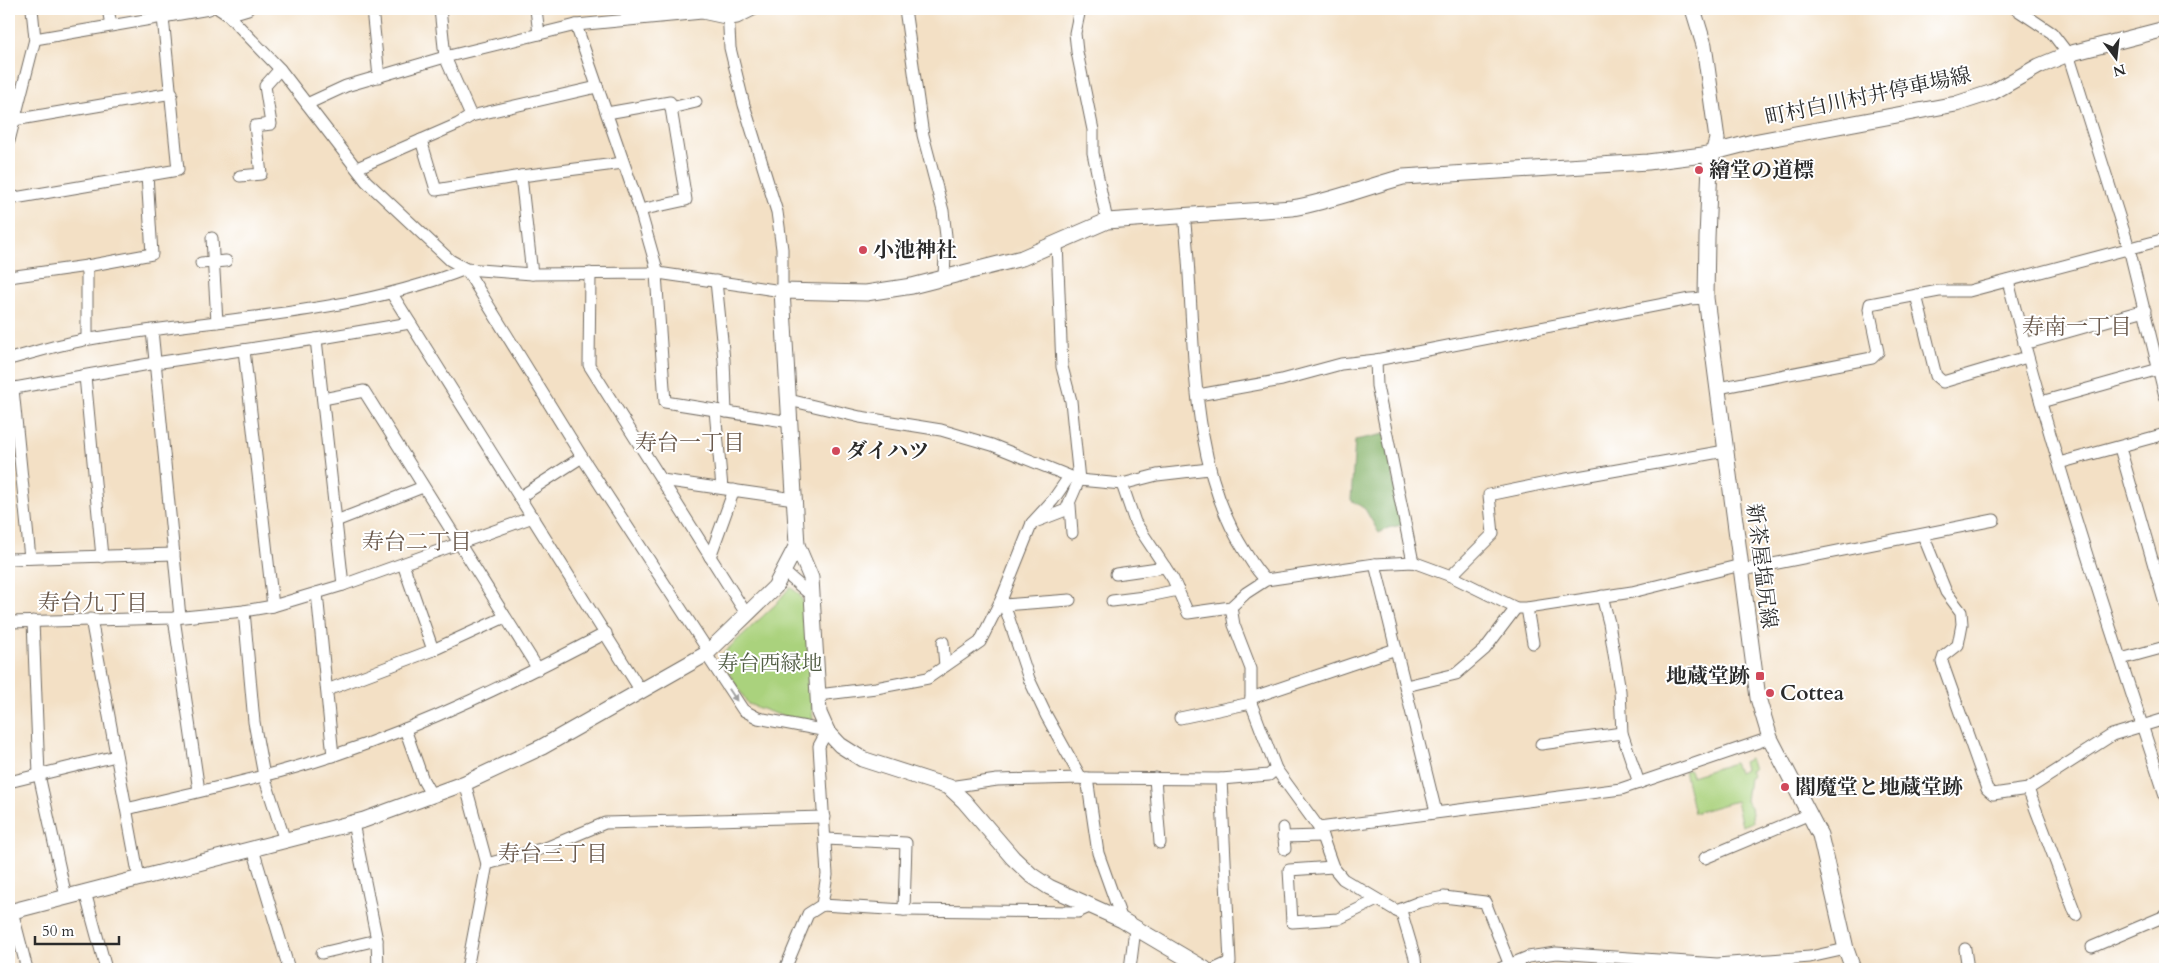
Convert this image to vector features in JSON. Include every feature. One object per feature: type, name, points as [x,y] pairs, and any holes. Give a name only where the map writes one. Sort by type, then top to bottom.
[{"type":"street","points":[[9,141],[11,119],[35,39],[32,9]]},
{"type":"street","points":[[108,9],[111,25]]},
{"type":"street","points":[[35,39],[210,9]]},
{"type":"street","points":[[224,12],[248,9]]},
{"type":"street","points":[[372,9],[379,77]]},
{"type":"street","points":[[440,9],[445,57],[471,116]]},
{"type":"street","points":[[536,9],[539,34]]},
{"type":"street","points":[[620,9],[622,21]]},
{"type":"street","points":[[307,104],[346,86],[445,57],[576,25],[622,21],[684,12],[729,14],[737,18],[755,9]]},
{"type":"street","points":[[905,9],[923,135],[943,211],[946,236],[944,276]]},
{"type":"street","points":[[1080,9],[1075,33],[1077,52],[1093,130],[1092,153],[1107,221]]},
{"type":"street","points":[[1693,9],[1704,45],[1713,102],[1717,139],[1714,152]]},
{"type":"street","points":[[2016,9],[2052,33],[2068,54],[2129,248],[2165,396]]},
{"type":"street","points":[[224,12],[280,69],[366,181],[450,260],[466,269],[532,274],[657,274],[782,291]]},
{"type":"street","points":[[729,14],[728,33],[730,48],[744,105],[777,212],[782,249],[782,291],[797,545],[811,578],[818,713],[827,731],[840,746],[862,759],[949,787],[997,780],[1221,778],[1269,774],[1276,769]]},
{"type":"street","points":[[9,199],[178,170],[172,93],[163,18]]},
{"type":"street","points":[[576,25],[640,210],[657,274],[666,402],[790,422]]},
{"type":"street","name":"町村白川村井停車場線","points":[[782,291],[866,293],[912,286],[944,276],[1022,258],[1107,221],[1184,214],[1265,211],[1314,205],[1366,187],[1403,178],[1648,162],[1714,152],[1762,140],[1956,104],[1993,92],[2039,66],[2068,54],[2165,29]]},
{"type":"street","points":[[240,176],[261,174],[255,126],[271,124],[265,86],[280,69]]},
{"type":"street","points":[[357,168],[471,116],[597,87]]},
{"type":"street","points":[[11,119],[172,93]]},
{"type":"street","points":[[607,113],[670,102],[686,200],[640,210]]},
{"type":"street","points":[[671,108],[696,102]]},
{"type":"street","points":[[421,140],[436,190],[521,176],[623,163]]},
{"type":"street","name":"新茶屋塩尻線","points":[[1714,152],[1710,164],[1706,298],[1758,698],[1770,738],[1820,834],[1846,949],[1853,969]]},
{"type":"street","points":[[9,277],[87,266],[152,254],[147,175]]},
{"type":"street","points":[[521,176],[532,274]]},
{"type":"street","points":[[1184,214],[1198,395],[1209,470],[1238,541],[1259,574],[1266,580]]},
{"type":"street","points":[[212,238],[217,322]]},
{"type":"street","points":[[1718,388],[1872,358],[1878,352],[1869,309],[1870,304],[1940,291],[1969,292],[2165,239]]},
{"type":"street","points":[[1058,242],[1062,367],[1071,401],[1074,479],[1070,505],[1072,533]]},
{"type":"street","points":[[201,263],[226,262]]},
{"type":"street","points":[[87,266],[87,339]]},
{"type":"street","points":[[9,359],[87,339],[299,311],[392,294],[433,282],[466,269]]},
{"type":"street","points":[[466,269],[582,457],[743,710],[758,718],[827,731]]},
{"type":"street","points":[[590,274],[589,366],[747,615]]},
{"type":"street","points":[[710,557],[728,489],[721,411],[724,360],[716,281]]},
{"type":"street","points":[[2008,281],[2027,357],[2059,463],[2165,795]]},
{"type":"street","points":[[392,294],[641,691]]},
{"type":"street","points":[[1916,295],[1936,376],[1943,382],[2027,357]]},
{"type":"street","points":[[1198,395],[1282,380],[1342,364],[1376,360],[1690,299],[1706,298]]},
{"type":"street","points":[[2024,344],[2145,310]]},
{"type":"street","points":[[30,558],[11,389],[155,363],[410,323]]},
{"type":"street","points":[[152,330],[174,554],[177,617],[199,791]]},
{"type":"street","points":[[316,339],[343,585]]},
{"type":"street","points":[[244,350],[273,606]]},
{"type":"street","points":[[1376,360],[1378,386],[1413,562]]},
{"type":"street","points":[[2041,402],[2159,369]]},
{"type":"street","points":[[85,376],[102,557]]},
{"type":"street","points":[[323,399],[364,392],[538,669]]},
{"type":"street","points":[[789,400],[860,416],[941,430],[992,445],[1074,479],[1122,484],[1156,475],[1209,470]]},
{"type":"street","points":[[2059,463],[2120,448],[2165,434]]},
{"type":"street","points":[[2120,448],[2165,604]]},
{"type":"street","points":[[1451,576],[1493,534],[1488,495],[1561,480],[1725,452]]},
{"type":"street","points":[[520,497],[582,457]]},
{"type":"street","points":[[818,695],[876,688],[928,678],[980,642],[1003,602],[1032,523],[1074,479]]},
{"type":"street","points":[[662,480],[794,499]]},
{"type":"street","points":[[1122,484],[1135,522],[1165,567],[1188,613],[1231,607],[1246,593],[1266,580],[1374,564],[1413,562],[1451,576],[1521,608],[1632,592],[1741,568],[1923,535],[1994,520]]},
{"type":"street","points":[[336,521],[423,487]]},
{"type":"street","points":[[1032,523],[1066,510],[1070,505]]},
{"type":"street","points":[[9,622],[177,617],[244,611],[273,606],[343,585],[533,517]]},
{"type":"street","points":[[1923,535],[1946,592],[1961,612],[1962,624],[1958,645],[1953,651],[1944,656],[1942,662],[1988,789],[1993,794],[2028,788],[2112,735],[2165,719]]},
{"type":"street","points":[[27,969],[10,912],[353,823],[465,783],[542,747],[707,653],[775,587],[797,545]]},
{"type":"street","points":[[9,559],[174,554]]},
{"type":"street","points":[[403,564],[433,650]]},
{"type":"street","points":[[1374,564],[1436,812]]},
{"type":"street","points":[[1116,574],[1165,567]]},
{"type":"street","points":[[784,572],[812,596]]},
{"type":"street","points":[[1112,601],[1178,590]]},
{"type":"street","points":[[317,593],[332,756]]},
{"type":"street","points":[[1602,596],[1609,623],[1620,691],[1622,733],[1639,783]]},
{"type":"street","points":[[1003,602],[1070,600]]},
{"type":"street","points":[[1003,602],[1030,679],[1046,715],[1084,778],[1098,854],[1122,920]]},
{"type":"street","points":[[1231,607],[1234,625],[1251,669],[1251,700],[1276,769],[1320,832],[1333,867],[1343,879],[1402,914],[1415,958],[1416,969]]},
{"type":"street","points":[[1521,608],[1533,644]]},
{"type":"street","points":[[1406,686],[1456,674],[1485,649],[1521,608]]},
{"type":"street","points":[[244,611],[254,722],[264,776],[284,841]]},
{"type":"street","points":[[327,690],[433,650],[505,618]]},
{"type":"street","points":[[91,619],[139,878]]},
{"type":"street","points":[[33,621],[39,775],[66,897]]},
{"type":"street","points":[[127,809],[264,776],[332,756],[463,705],[606,634]]},
{"type":"street","points":[[943,642],[945,666]]},
{"type":"street","points":[[2121,659],[2165,647]]},
{"type":"street","points":[[1188,720],[1396,649]]},
{"type":"street","points":[[405,729],[423,780],[432,796]]},
{"type":"street","points":[[822,905],[827,875],[819,746],[827,731]]},
{"type":"street","points":[[1541,744],[1622,733]]},
{"type":"street","points":[[1284,838],[1436,812],[1621,788],[1770,738]]},
{"type":"street","points":[[9,782],[116,756]]},
{"type":"street","points":[[1155,778],[1160,843]]},
{"type":"street","points":[[1215,969],[1230,962],[1221,778]]},
{"type":"street","points":[[465,783],[487,864],[467,969]]},
{"type":"street","points":[[949,787],[1031,875],[1049,887],[1089,907],[1122,920],[1205,969]]},
{"type":"street","points":[[2028,788],[2076,915]]},
{"type":"street","points":[[1705,858],[1810,814]]},
{"type":"street","points":[[487,864],[548,847],[605,823],[824,817]]},
{"type":"street","points":[[353,823],[377,940],[378,969]]},
{"type":"street","points":[[826,839],[906,843],[904,910]]},
{"type":"street","points":[[253,849],[288,969]]},
{"type":"street","points":[[1333,867],[1289,870],[1292,922],[1338,919],[1377,900]]},
{"type":"street","points":[[85,892],[106,969]]},
{"type":"street","points":[[1396,911],[1419,902],[1444,897],[1485,902],[1504,966],[1528,957],[1556,953],[1717,964],[1810,958],[1846,949]]},
{"type":"street","points":[[785,969],[808,914],[822,905],[904,910],[1078,912],[1089,907]]},
{"type":"street","points":[[2092,947],[2165,916]]},
{"type":"street","points":[[1130,969],[1136,929]]},
{"type":"street","points":[[322,953],[377,940]]},
{"type":"street","points":[[1964,949],[1968,969]]},
{"type":"green space","points":[[1385,434],[1402,525],[1388,528],[1379,533],[1365,509],[1351,500],[1355,440]]},
{"type":"green space","name":"寿台西緑地","points":[[790,587],[799,594],[805,606],[813,721],[779,715],[748,704],[719,657],[776,604]]},
{"type":"green space","points":[[1750,759],[1754,769],[1750,771],[1753,776],[1749,778],[1746,801],[1751,807],[1753,822],[1742,826],[1736,801],[1694,813],[1684,771],[1690,770],[1692,776],[1734,763],[1738,772],[1745,769],[1743,762]]},
{"type":"place","name":"繪堂の道標","points":[[1699,170]]},
{"type":"place","name":"小池神社","points":[[863,250]]},
{"type":"place","name":"ダイハツ","points":[[836,451]]},
{"type":"place","name":"地蔵堂跡","points":[[1760,676]]},
{"type":"place","name":"Cottea","points":[[1770,693]]},
{"type":"place","name":"閻魔堂と地蔵堂跡","points":[[1785,787]]},
{"type":"district","name":"寿南一丁目","points":[[2077,326]]},
{"type":"district","name":"寿台一丁目","points":[[690,442]]},
{"type":"district","name":"寿台二丁目","points":[[417,541]]},
{"type":"district","name":"寿台九丁目","points":[[93,602]]},
{"type":"district","name":"寿台三丁目","points":[[553,853]]}]
